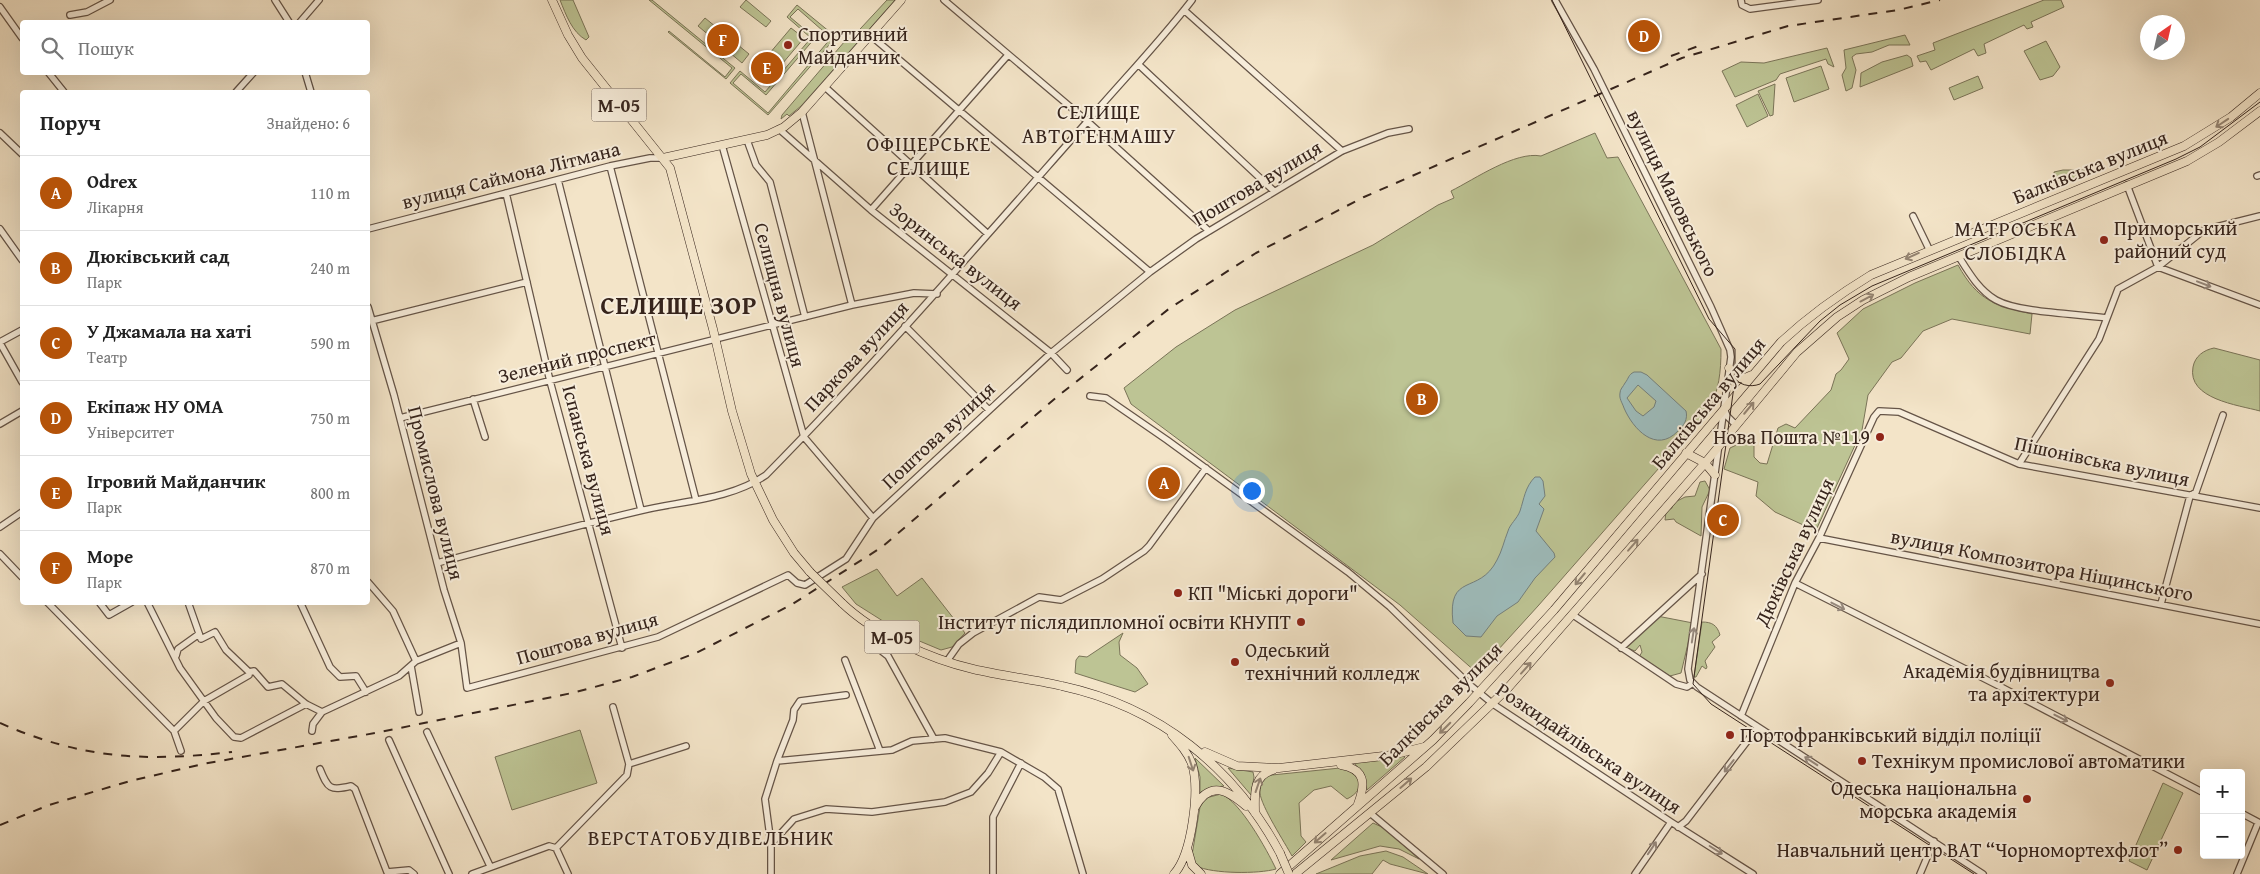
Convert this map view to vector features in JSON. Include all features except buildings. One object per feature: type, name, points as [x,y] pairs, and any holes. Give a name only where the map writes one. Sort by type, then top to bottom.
[{"type":"main road","name":"М-05","points":[[552,0],[565,29],[582,58],[663,158],[674,179],[716,339],[738,433],[754,483],[780,532],[810,572],[858,616],[911,647],[974,670],[1087,692],[1121,704],[1193,745],[1227,778],[1256,814],[1280,853],[1289,874]]},
{"type":"main road","points":[[663,158],[767,135],[779,129],[802,112],[901,0]]},
{"type":"main road","name":"Балківська вулиця","points":[[1280,874],[1426,746],[1479,693],[1554,610],[1781,342],[1833,298],[1870,275],[1929,249],[2023,213],[2184,146],[2231,117],[2260,93]]},
{"type":"main road","name":"Балківська вулиця","points":[[1295,874],[1426,767],[1493,704],[1573,615],[1797,352],[1837,317],[1893,284],[2187,161],[2219,142],[2260,111]]},
{"type":"main road","points":[[1729,368],[1738,378],[1745,378],[1756,373]]},
{"type":"main road","points":[[1686,453],[1704,463],[1715,475]]},
{"type":"main road","points":[[1164,727],[1185,750],[1192,765],[1194,782],[1193,811],[1188,847],[1183,863],[1174,874]]},
{"type":"main road","points":[[1193,745],[1231,765],[1279,768],[1392,755],[1426,746]]},
{"type":"main road","points":[[1331,763],[1352,767],[1359,772],[1363,787],[1358,806]]},
{"type":"main road","points":[[1256,814],[1255,791],[1258,780],[1266,772],[1279,768]]},
{"type":"main road","points":[[1193,811],[1204,795],[1211,791],[1220,790],[1231,794],[1256,814]]},
{"type":"main road","points":[[1188,847],[1192,865],[1201,874]]},
{"type":"street","points":[[70,15],[87,12],[110,0]]},
{"type":"street","points":[[275,0],[288,20]]},
{"type":"street","points":[[302,20],[319,0]]},
{"type":"street","points":[[944,0],[1087,121],[1209,231]]},
{"type":"street","name":"Паркова вулиця","points":[[437,563],[641,510],[696,500],[754,483],[766,475],[804,437],[905,326],[937,294],[1087,121],[1139,65],[1192,0]]},
{"type":"street","name":"вулиця Маловського","points":[[1556,0],[1594,69],[1711,307],[1730,350],[1724,409],[1688,669],[1693,683]]},
{"type":"street","points":[[1741,0],[1742,5],[1750,9],[1818,0]]},
{"type":"street","points":[[0,7],[20,35]]},
{"type":"street","points":[[1184,10],[1342,151]]},
{"type":"street","points":[[870,35],[1150,272]]},
{"type":"street","points":[[871,210],[1008,55]]},
{"type":"street","points":[[1139,65],[1274,191]]},
{"type":"street","points":[[50,75],[62,90]]},
{"type":"street","points":[[240,90],[252,75]]},
{"type":"street","points":[[306,75],[310,90]]},
{"type":"street","points":[[824,87],[988,234]]},
{"type":"street","points":[[802,112],[852,305]]},
{"type":"street","name":"Зоринська вулиця","points":[[779,129],[871,210],[1051,353],[1067,370]]},
{"type":"street","name":"Поштова вулиця","points":[[467,688],[658,637],[788,574],[797,583],[805,585],[846,559],[873,518],[1051,353],[1150,272],[1209,231],[1342,151],[1388,133],[1409,129]]},
{"type":"street","points":[[0,132],[20,152]]},
{"type":"street","points":[[746,140],[756,165],[770,182],[805,317]]},
{"type":"street","name":"Селищна вулиця","points":[[722,145],[804,437],[873,518]]},
{"type":"street","name":"вулиця Саймона Літмана","points":[[370,228],[610,166],[650,158],[663,158]]},
{"type":"street","points":[[610,166],[696,500]]},
{"type":"street","points":[[558,180],[641,510]]},
{"type":"street","points":[[2127,185],[2158,267],[2260,306]]},
{"type":"street","name":"Іспанська вулиця","points":[[506,193],[550,381],[622,648]]},
{"type":"street","points":[[1913,216],[1929,249]]},
{"type":"street","points":[[2019,464],[2099,339],[2118,289],[2158,267],[2204,230],[2260,216]]},
{"type":"street","points":[[0,229],[20,257]]},
{"type":"street","points":[[1958,257],[1970,277],[1997,301],[2022,308],[2107,318]]},
{"type":"street","points":[[371,321],[527,282]]},
{"type":"street","name":"Зелений проспект","points":[[400,418],[852,305],[914,293],[937,294]]},
{"type":"street","name":"Промислова вулиця","points":[[370,316],[400,418],[437,563],[461,643],[467,688]]},
{"type":"street","points":[[905,326],[989,410]]},
{"type":"street","points":[[20,331],[0,343],[20,378]]},
{"type":"street","name":"Розкидайлівська вулиця","points":[[1090,396],[1106,398],[1206,468],[1348,572],[1390,607],[1479,693],[1493,704],[1678,827],[1753,874]]},
{"type":"street","points":[[473,399],[485,437]]},
{"type":"street","points":[[1724,409],[1727,416],[1736,424]]},
{"type":"street","name":"Пішонівська вулиця","points":[[1886,410],[1899,412],[2019,464],[2260,508]]},
{"type":"street","name":"Дюківська вулиця","points":[[1741,716],[1795,583],[1819,538],[1874,417],[1879,411],[1886,410]]},
{"type":"street","points":[[0,424],[20,412]]},
{"type":"street","points":[[2161,604],[2190,496],[2196,492],[2223,415]]},
{"type":"street","points":[[947,661],[962,640],[973,632],[1039,598],[1061,600],[1102,579],[1144,551],[1206,468]]},
{"type":"street","points":[[0,527],[20,513]]},
{"type":"street","name":"вулиця Композитора Ніщинського","points":[[1819,538],[2260,624]]},
{"type":"street","points":[[0,554],[20,575]]},
{"type":"street","points":[[1621,648],[1702,574]]},
{"type":"street","points":[[1795,583],[2001,687],[2200,791]]},
{"type":"street","points":[[370,584],[393,611],[414,664],[419,712]]},
{"type":"street","points":[[50,605],[174,730],[181,751]]},
{"type":"street","points":[[102,605],[108,615],[126,605]]},
{"type":"street","points":[[148,605],[166,643],[176,656],[180,668],[216,718],[236,739],[306,704]]},
{"type":"street","points":[[189,605],[201,638],[215,632],[226,650],[249,672],[254,671],[268,687],[282,684],[306,704],[322,712]]},
{"type":"street","points":[[301,605],[330,667],[340,677],[356,676],[366,692]]},
{"type":"street","points":[[1573,615],[1682,687],[1687,687],[1693,683],[1983,874]]},
{"type":"street","points":[[176,656],[178,649],[199,634]]},
{"type":"street","points":[[312,731],[313,724],[322,712],[399,676],[414,664],[461,643]]},
{"type":"street","points":[[880,649],[888,656],[934,739]]},
{"type":"street","points":[[845,660],[880,751]]},
{"type":"street","points":[[174,730],[204,700],[249,675],[249,672]]},
{"type":"street","points":[[771,874],[771,844],[765,799],[793,720],[794,710],[800,701],[846,695]]},
{"type":"street","points":[[556,848],[627,775],[629,764],[612,707]]},
{"type":"street","points":[[1678,827],[1686,821],[1758,727]]},
{"type":"street","points":[[427,732],[490,866]]},
{"type":"street","points":[[777,761],[892,750],[912,741],[945,738],[1001,752],[1058,789],[1083,874]]},
{"type":"street","points":[[388,740],[450,874]]},
{"type":"street","points":[[629,764],[686,746]]},
{"type":"street","points":[[771,844],[794,819],[826,810],[872,812],[944,802],[971,792],[988,773],[1001,752]]},
{"type":"street","points":[[992,874],[993,817],[1021,764]]},
{"type":"street","points":[[320,769],[326,783],[332,788],[340,789],[351,786],[355,789],[387,872],[409,870],[414,874]]},
{"type":"street","points":[[1370,813],[1443,874]]},
{"type":"street","points":[[2237,874],[2259,823],[2243,814]]},
{"type":"street","points":[[1635,874],[1671,822]]},
{"type":"street","points":[[1920,874],[1934,841]]},
{"type":"street","points":[[472,874],[549,846],[556,848],[568,874]]},
{"type":"green space","points":[[560,0],[573,0],[589,37],[586,40],[573,28]]},
{"type":"green space","points":[[649,0],[652,0],[735,68],[726,79],[668,32],[725,77],[732,68]]},
{"type":"green space","points":[[746,0],[771,21],[766,27],[740,7]]},
{"type":"green space","points":[[887,0],[895,0],[801,106],[789,116],[787,114],[781,119],[782,115],[845,41],[848,42]]},
{"type":"green space","points":[[2044,0],[2061,0],[2064,7],[2031,22],[2033,27],[2027,29],[2024,25],[1984,44],[1986,53],[1978,56],[1974,49],[1931,70],[1926,61],[1920,62],[1917,56],[1935,50],[1933,43]]},
{"type":"green space","points":[[797,5],[836,37],[768,115],[730,83],[740,71],[765,92],[811,38],[787,17]],"holes":[[[798,9],[831,38],[768,113],[733,83],[741,74],[766,95],[815,38],[790,17]]]},
{"type":"green space","points":[[705,18],[749,54],[742,63],[698,26]]},
{"type":"green space","points":[[791,28],[804,38],[766,83],[753,73]]},
{"type":"green space","points":[[1905,35],[1910,45],[1889,45],[1872,52],[1856,54],[1852,57],[1856,70],[1852,88],[1846,91],[1842,75],[1846,68],[1844,50]]},
{"type":"green space","points":[[2046,41],[2060,67],[2053,76],[2040,80],[2024,51]]},
{"type":"green space","points":[[1827,48],[1834,67],[1828,64],[1826,59],[1780,74],[1776,80],[1735,97],[1722,71],[1741,62],[1764,63]]},
{"type":"green space","points":[[1907,55],[1911,58],[1913,66],[1860,87],[1861,73],[1882,62]]},
{"type":"green space","points":[[1821,66],[1829,89],[1794,102],[1786,78]]},
{"type":"green space","points":[[1978,76],[1983,88],[1954,100],[1949,88]]},
{"type":"green space","points":[[1775,84],[1773,115],[1770,116],[1758,91]]},
{"type":"green space","points":[[1758,94],[1768,116],[1747,127],[1736,105]]},
{"type":"green space","points":[[1595,133],[1607,158],[1618,157],[1721,349],[1717,388],[1709,411],[1477,673],[1400,605],[1131,404],[1124,388],[1176,347],[1235,310],[1373,245],[1438,205],[1454,198],[1451,191],[1483,173],[1519,158],[1541,156]]},
{"type":"green space","points":[[2085,170],[2086,174],[2056,186],[2054,172]]},
{"type":"green space","points":[[1958,265],[1973,287],[1988,300],[2007,308],[2032,314],[2030,334],[1952,319],[1923,331],[1901,358],[1892,362],[1868,395],[1862,430],[1817,528],[1812,529],[1775,512],[1756,496],[1758,482],[1724,469],[1730,448],[1747,440],[1754,446],[1754,457],[1760,463],[1767,464],[1778,428],[1786,424],[1795,428],[1831,390],[1836,374],[1849,359],[1837,333],[1863,309],[1915,283]]},
{"type":"green space","points":[[2214,348],[2260,360],[2260,411],[2216,399],[2198,387],[2193,378],[2194,363],[2200,354]]},
{"type":"green space","points":[[1705,481],[1710,490],[1702,507],[1701,536],[1674,519],[1665,520],[1666,512],[1672,508],[1673,503],[1685,497],[1695,496],[1700,482]]},
{"type":"green space","points":[[877,569],[897,596],[922,578],[965,633],[952,647],[941,650],[905,635],[856,604],[842,587]]},
{"type":"green space","points":[[1657,616],[1693,623],[1681,673],[1670,676],[1639,657],[1642,652],[1640,645],[1635,651],[1625,647]]},
{"type":"green space","points":[[1702,622],[1714,625],[1720,635],[1712,642],[1715,647],[1705,661],[1706,669],[1702,666],[1696,677],[1694,677]]},
{"type":"green space","points":[[1123,633],[1119,642],[1120,655],[1137,668],[1148,684],[1135,692],[1075,673],[1076,660],[1079,656],[1087,657]]},
{"type":"green space","points":[[580,730],[597,783],[512,810],[495,757]]},
{"type":"green space","points":[[1404,756],[1367,790],[1364,774],[1354,763]]},
{"type":"green space","points":[[1195,758],[1224,786],[1210,788],[1200,793],[1200,777]]},
{"type":"green space","points":[[1228,768],[1253,772],[1251,795]]},
{"type":"green space","points":[[1340,768],[1347,770],[1356,777],[1359,781],[1358,790],[1347,799],[1331,786],[1314,790],[1299,803],[1301,836],[1306,842],[1292,856],[1261,799],[1260,790],[1263,781],[1272,775]]},
{"type":"green space","points":[[2163,783],[2183,793],[2147,870],[2129,861]]},
{"type":"green space","points":[[1221,794],[1228,798],[1244,816],[1260,839],[1276,869],[1259,872],[1236,872],[1213,871],[1196,866],[1192,855],[1200,807],[1206,798]]},
{"type":"green space","points":[[1373,823],[1384,828],[1419,859],[1399,849],[1380,846],[1331,860]]},
{"type":"green space","points":[[1386,851],[1403,857],[1428,874],[1390,864],[1383,860],[1372,874],[1316,874],[1360,856]]},
{"type":"water","points":[[1641,372],[1647,375],[1686,411],[1684,425],[1670,437],[1662,440],[1646,436],[1639,431],[1628,416],[1620,399],[1620,392],[1632,373]],"holes":[[[1638,385],[1656,401],[1654,407],[1643,416],[1636,411],[1627,398]]]},
{"type":"water","points":[[1535,477],[1540,477],[1543,481],[1545,496],[1539,504],[1544,509],[1536,531],[1554,553],[1555,557],[1535,578],[1518,602],[1497,616],[1481,637],[1466,636],[1453,623],[1452,607],[1455,596],[1460,590],[1482,578],[1490,571],[1499,557],[1509,528],[1519,514],[1527,489]]},
{"type":"tram line","points":[[1552,0],[1709,319],[1735,349],[1735,379],[1693,684],[1711,704],[1974,874]]},
{"type":"tram line","points":[[1733,375],[1744,385],[1760,384],[1820,321],[1840,305],[1872,286],[2176,159],[2200,147],[2260,102]]},
{"type":"railway","points":[[0,825],[49,805],[130,781],[203,764],[375,733],[572,693],[632,677],[696,653],[791,605],[882,547],[1058,396],[1170,308],[1256,253],[1364,197],[1682,58],[1788,26],[1898,10],[1940,0]]},
{"type":"railway","points":[[1671,56],[1704,44]]},
{"type":"railway","points":[[0,723],[58,744],[114,755],[170,757],[232,752]]},
{"type":"place","name":"Екіпаж НУ ОМА","points":[[1644,36]]},
{"type":"place","name":"Море","points":[[723,40]]},
{"type":"place","name":"Спортивний Майданчик","points":[[788,45]]},
{"type":"place","name":"Ігровий Майданчик","points":[[767,68]]},
{"type":"place","name":"Приморський районий суд","points":[[2104,240]]},
{"type":"place","name":"Дюківський сад","points":[[1422,399]]},
{"type":"place","name":"Нова Пошта №119","points":[[1880,437]]},
{"type":"place","name":"Odrex","points":[[1164,483]]},
{"type":"place","name":"У Джамала на хаті","points":[[1723,520]]},
{"type":"place","name":"КП \"Міські дороги\"","points":[[1178,593]]},
{"type":"place","name":"Інститут післядипломної освіти КНУПТ","points":[[1301,622]]},
{"type":"place","name":"Одеський технічний колледж","points":[[1235,662]]},
{"type":"place","name":"Академія будівництва та архітектури","points":[[2110,683]]},
{"type":"place","name":"Портофранківський відділ поліції","points":[[1730,735]]},
{"type":"place","name":"Технікум промислової автоматики","points":[[1862,761]]},
{"type":"place","name":"Одеська національна морська академія","points":[[2027,799]]},
{"type":"place","name":"Навчальний центр ВАТ “Чорномортехфлот”","points":[[2178,850]]},
{"type":"district","name":"СЕЛИЩЕ АВТОГЕНМАШУ","points":[[1099,124]]},
{"type":"district","name":"ОФІЦЕРСЬКЕ СЕЛИЩЕ","points":[[929,156]]},
{"type":"district","name":"МАТРОСЬКА СЛОБІДКА","points":[[2016,241]]},
{"type":"district","name":"СЕЛИЩЕ ЗОР","points":[[679,305]]},
{"type":"district","name":"ВЕРСТАТОБУДІВЕЛЬНИК","points":[[711,838]]}]
